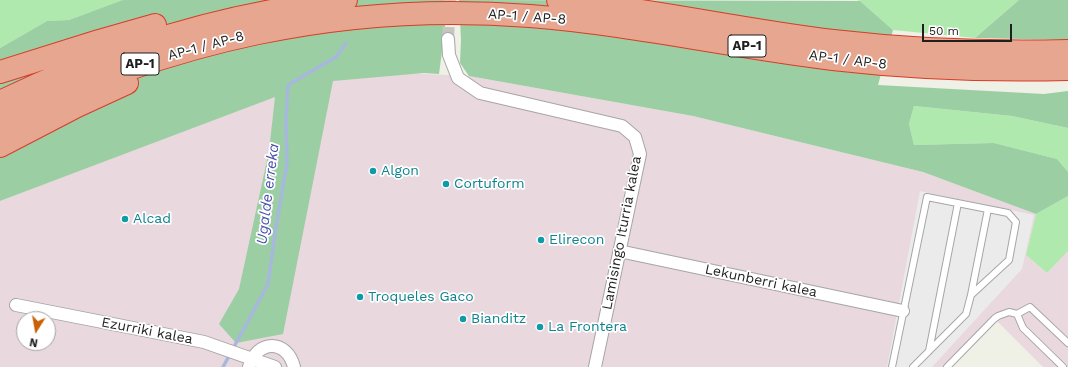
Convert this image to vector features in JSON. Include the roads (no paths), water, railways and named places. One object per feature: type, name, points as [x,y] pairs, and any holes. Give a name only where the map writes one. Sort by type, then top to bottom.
[{"type":"highway","name":"AP-1 / AP-8","points":[[0,102],[83,65],[148,42],[251,14],[346,0]]},
{"type":"highway","name":"AP-1 / AP-8","points":[[558,0],[804,37],[880,46],[978,52],[1068,51]]},
{"type":"highway","points":[[0,72],[99,40],[178,19],[228,8],[251,14]]},
{"type":"highway","name":"AP-1 / AP-8","points":[[0,123],[72,90],[154,60],[218,41],[288,27],[388,16],[448,13],[542,17],[609,25],[823,58],[879,64],[977,70],[1068,69]]},
{"type":"highway","points":[[0,146],[76,106],[130,81],[214,52],[271,38],[288,27]]},
{"type":"street","name":"Lamisingo Iturria kalea","points":[[448,39],[449,55],[458,78],[480,93],[622,126],[635,137],[640,154],[595,367]]},
{"type":"street","name":"Lekunberri kalea","points":[[619,251],[903,311]]},
{"type":"street","name":"Ezurriki kalea","points":[[16,305],[204,342],[250,363],[275,367]]},
{"type":"street","points":[[250,363],[255,354],[262,348],[273,346],[286,351],[292,358],[294,367]]},
{"type":"lane","points":[[892,367],[927,197],[1008,213],[1016,222],[1009,260],[971,295]]},
{"type":"lane","points":[[929,351],[958,203]]},
{"type":"lane","points":[[913,367],[966,314],[988,209]]},
{"type":"lane","points":[[947,367],[998,316],[1009,312],[1017,314],[1030,307],[1068,343]]},
{"type":"lane","points":[[1017,314],[1023,328],[1062,367]]},
{"type":"waterway","name":"Ugalde erreka","points":[[223,367],[268,284],[287,163],[286,121],[288,85],[336,57],[346,43]]},
{"type":"tunnel","points":[[448,39],[450,0]]},
{"type":"place","name":"Algon","points":[[373,171]]},
{"type":"place","name":"Cortuform","points":[[446,184]]},
{"type":"place","name":"Alcad","points":[[125,219]]},
{"type":"place","name":"Elirecon","points":[[541,240]]},
{"type":"place","name":"Troqueles Gaco","points":[[360,297]]},
{"type":"place","name":"Bianditz","points":[[463,319]]},
{"type":"place","name":"La Frontera","points":[[540,327]]}]
